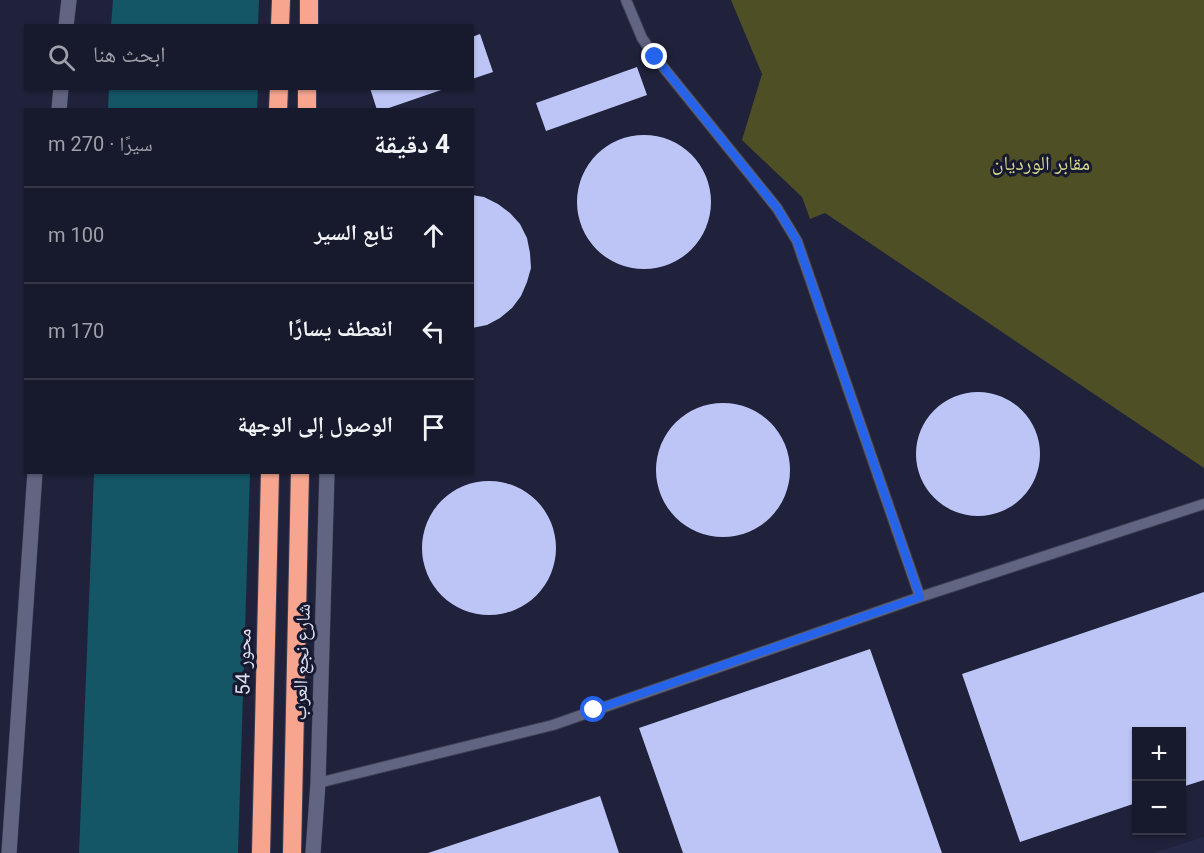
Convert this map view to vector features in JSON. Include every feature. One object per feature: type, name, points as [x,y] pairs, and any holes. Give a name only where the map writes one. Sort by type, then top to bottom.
[{"type":"highway","points":[[280,24],[281,0]]},
{"type":"highway","points":[[309,0],[309,24]]},
{"type":"highway","points":[[278,108],[279,90]]},
{"type":"highway","points":[[307,90],[307,108]]},
{"type":"highway","name":"محور 54","points":[[261,853],[270,474]]},
{"type":"highway","points":[[292,853],[300,474]]},
{"type":"street","points":[[66,24],[69,0]]},
{"type":"street","points":[[59,108],[61,90]]},
{"type":"street","points":[[9,853],[34,474]]},
{"type":"street","name":"شارع نجع العرب","points":[[313,853],[318,783],[327,474]]},
{"type":"lane","points":[[626,0],[642,38],[655,57],[777,208],[797,241],[920,597]]},
{"type":"lane","points":[[318,783],[553,725],[920,597],[1204,504]]},
{"type":"shaded area","points":[[113,0],[259,0],[258,24],[111,24]]},
{"type":"shaded area","points":[[109,90],[258,90],[257,108],[108,108]]},
{"type":"shaded area","points":[[94,474],[250,474],[238,853],[79,853]]},
{"type":"shaded area","points":[[1204,837],[1204,853],[1153,853]]},
{"type":"green space","name":"مقابر الورديان","points":[[731,0],[1204,0],[1204,468],[825,213],[810,219],[802,197],[742,140],[762,74]]},
{"type":"building","points":[[480,34],[493,72],[474,78],[474,36]]},
{"type":"building","points":[[637,67],[647,95],[546,131],[536,103]]},
{"type":"building","points":[[371,90],[441,90],[389,108],[376,108]]},
{"type":"building","points":[[644,135],[670,140],[692,154],[706,176],[711,202],[706,228],[692,250],[670,264],[644,269],[618,264],[596,250],[582,228],[577,202],[582,176],[596,154],[618,140]]},
{"type":"building","points":[[474,195],[484,197],[510,213],[520,224],[527,238],[530,253],[531,268],[521,296],[512,308],[487,325],[474,328]]},
{"type":"building","points":[[978,392],[1002,397],[1022,410],[1035,430],[1040,454],[1035,478],[1022,498],[1002,511],[978,516],[954,511],[934,498],[921,478],[916,454],[921,430],[934,410],[954,397]]},
{"type":"building","points":[[723,403],[749,408],[771,422],[785,444],[790,470],[785,496],[771,518],[749,532],[723,537],[697,532],[675,518],[661,496],[656,470],[661,444],[675,422],[697,408]]},
{"type":"building","points":[[489,481],[515,486],[537,500],[551,522],[556,548],[551,574],[537,596],[515,610],[489,615],[463,610],[441,596],[427,574],[422,548],[427,522],[441,500],[463,486]]},
{"type":"building","points":[[1204,592],[1204,780],[1186,786],[1186,727],[1132,727],[1132,804],[1020,842],[962,674]]},
{"type":"building","points":[[870,649],[942,853],[683,853],[639,728]]},
{"type":"building","points":[[600,796],[619,853],[428,853]]},
{"type":"route","points":[[594,710],[920,597],[797,241],[777,208],[655,57]]}]
